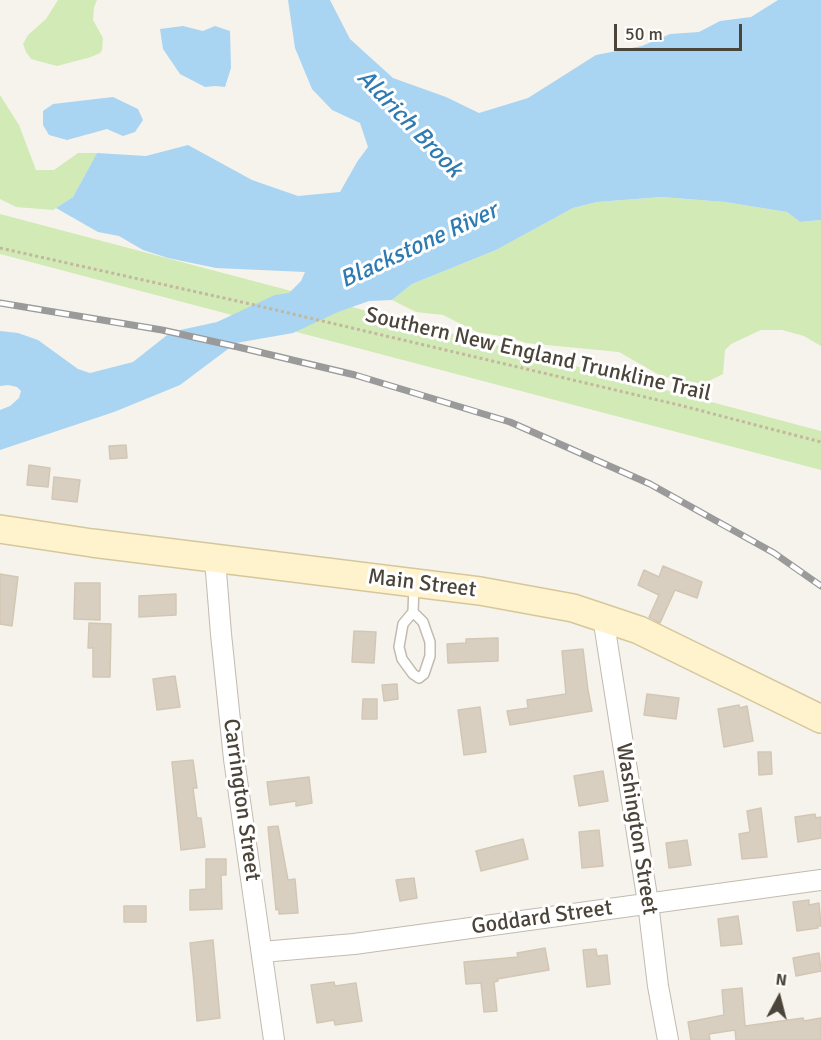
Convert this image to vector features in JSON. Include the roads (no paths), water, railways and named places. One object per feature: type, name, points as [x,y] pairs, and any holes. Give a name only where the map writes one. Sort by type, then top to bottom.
[{"type":"main road","name":"Main Street","points":[[0,529],[215,559],[480,591],[573,608],[639,630],[821,719]]},
{"type":"street","name":"Carrington Street","points":[[215,559],[234,759],[274,1040]]},
{"type":"street","name":"Washington Street","points":[[603,617],[668,1040]]},
{"type":"street","name":"Goddard Street","points":[[262,952],[354,944],[821,880]]},
{"type":"lane","points":[[413,612],[423,622],[430,642],[430,656],[424,674],[419,678],[413,674],[402,658],[399,647],[403,624],[413,612],[414,583]]},
{"type":"water","points":[[288,0],[330,0],[350,39],[393,78],[446,97],[479,113],[528,98],[596,55],[642,46],[670,34],[699,32],[720,21],[751,17],[778,0],[821,0],[821,220],[800,222],[787,212],[725,202],[662,197],[597,202],[573,208],[496,250],[412,284],[392,300],[369,301],[338,312],[293,333],[236,343],[180,385],[114,412],[0,450],[0,410],[10,406],[19,398],[21,391],[17,387],[0,386],[0,331],[18,333],[38,340],[78,369],[90,373],[133,362],[171,332],[217,322],[275,295],[289,293],[301,281],[305,272],[216,268],[168,258],[143,250],[119,236],[98,232],[56,208],[73,197],[97,153],[146,156],[188,145],[252,180],[298,196],[340,192],[368,147],[360,123],[332,110],[312,89],[295,48]]},
{"type":"water","points":[[183,26],[203,31],[215,26],[230,31],[231,68],[225,87],[205,87],[180,74],[163,49],[160,29]]},
{"type":"water","points":[[113,97],[138,109],[143,120],[135,132],[123,136],[107,129],[67,140],[49,135],[43,125],[43,111],[53,104]]},
{"type":"railway","points":[[0,303],[162,330],[238,347],[355,375],[510,422],[650,484],[774,553],[821,586]]},
{"type":"water label","name":"Aldrich Brook","points":[[409,124]]},
{"type":"water label","name":"Blackstone River","points":[[419,246]]}]
